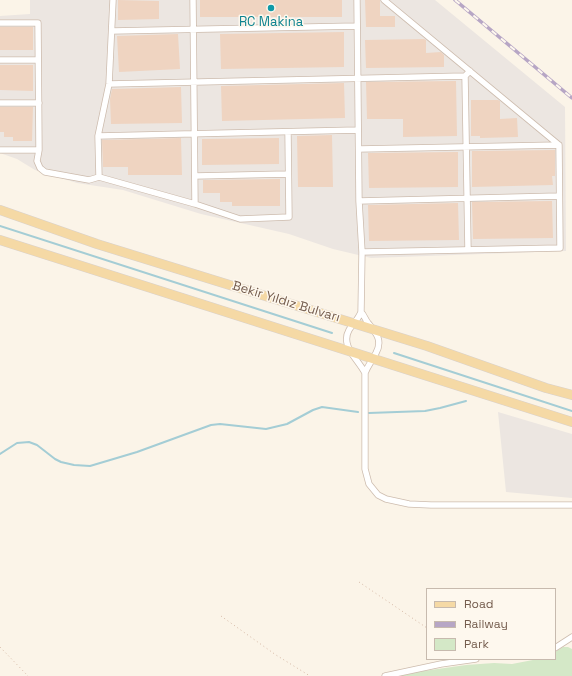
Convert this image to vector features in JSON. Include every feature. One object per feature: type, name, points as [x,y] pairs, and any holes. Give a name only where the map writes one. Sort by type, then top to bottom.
[{"type":"main road","name":"Bekir Yıldız Bulvarı","points":[[0,210],[97,244],[355,323],[427,346],[546,388],[572,395]]},
{"type":"main road","name":"Bekir Yıldız Bulvarı","points":[[0,240],[572,422]]},
{"type":"street","points":[[99,178],[98,136],[109,84],[114,0]]},
{"type":"street","points":[[193,0],[195,204]]},
{"type":"street","points":[[357,0],[358,130],[362,252],[361,312],[359,319],[348,332],[346,339],[347,345],[365,373]]},
{"type":"street","points":[[384,0],[559,145]]},
{"type":"street","points":[[0,23],[38,23],[39,150],[37,161],[40,168],[45,172],[89,180],[99,178],[240,218],[289,218],[288,132]]},
{"type":"street","points":[[112,31],[357,26]]},
{"type":"street","points":[[0,60],[38,60]]},
{"type":"street","points":[[109,84],[465,76],[470,72]]},
{"type":"street","points":[[465,76],[468,250]]},
{"type":"street","points":[[0,103],[38,103]]},
{"type":"street","points":[[98,136],[358,130]]},
{"type":"street","points":[[359,150],[559,145]]},
{"type":"street","points":[[362,252],[560,248],[559,145]]},
{"type":"street","points":[[0,150],[39,150]]},
{"type":"street","points":[[195,176],[288,174]]},
{"type":"street","points":[[360,200],[559,196]]},
{"type":"street","points":[[361,312],[375,330],[380,342],[373,358],[368,364],[365,373],[364,464],[369,484],[378,495],[386,499],[409,504],[572,505]]},
{"type":"street","points":[[556,647],[572,637]]},
{"type":"street","points":[[385,676],[441,664],[469,660]]},
{"type":"path","points":[[359,582],[426,627]]},
{"type":"path","points":[[221,616],[276,655],[310,676]]},
{"type":"path","points":[[0,647],[28,676]]},
{"type":"shaded area","points":[[30,0],[435,0],[565,107],[566,251],[371,258],[333,249],[289,234],[201,214],[123,190],[77,183],[35,170],[17,159],[0,153],[0,16],[30,14]]},
{"type":"shaded area","points":[[498,412],[572,434],[572,498],[506,492]]},
{"type":"green space","points":[[563,647],[572,649],[572,676],[388,676],[466,665],[494,663],[512,664],[533,660],[556,660],[556,651]]},
{"type":"building","points":[[118,0],[159,1],[159,19],[118,20]]},
{"type":"building","name":"RC Makina","points":[[200,0],[342,0],[342,17],[200,17]]},
{"type":"building","points":[[365,0],[380,0],[380,16],[395,16],[395,27],[366,27]]},
{"type":"building","points":[[0,27],[33,27],[33,50],[0,50]]},
{"type":"building","points":[[344,32],[344,67],[221,69],[220,34]]},
{"type":"building","points":[[178,34],[180,69],[119,72],[117,36]]},
{"type":"building","points":[[365,40],[426,40],[426,53],[441,52],[444,55],[444,67],[366,68]]},
{"type":"building","points":[[0,65],[33,65],[33,91],[0,90]]},
{"type":"building","points":[[456,81],[457,136],[403,137],[403,119],[367,119],[366,82]]},
{"type":"building","points":[[344,83],[345,118],[222,121],[221,86]]},
{"type":"building","points":[[181,87],[182,123],[111,124],[110,99],[112,89]]},
{"type":"building","points":[[471,100],[500,101],[500,119],[517,118],[518,137],[480,138],[480,136],[471,136]]},
{"type":"building","points":[[0,107],[33,107],[32,141],[13,141],[13,137],[4,137],[4,132],[0,132]]},
{"type":"building","points":[[332,135],[333,187],[298,187],[297,136]]},
{"type":"building","points":[[181,138],[182,175],[128,175],[128,167],[103,167],[102,140]]},
{"type":"building","points":[[279,138],[279,164],[202,165],[202,139]]},
{"type":"building","points":[[555,150],[555,176],[552,176],[553,185],[472,187],[472,151]]},
{"type":"building","points":[[458,152],[458,187],[369,188],[368,153]]},
{"type":"building","points":[[280,179],[280,206],[232,206],[232,202],[220,202],[220,193],[203,193],[203,180]]},
{"type":"building","points":[[552,201],[553,238],[473,239],[472,202]]},
{"type":"building","points":[[458,203],[459,240],[369,241],[368,205]]},
{"type":"waterway","points":[[0,226],[332,333]]},
{"type":"waterway","points":[[394,353],[572,411]]},
{"type":"waterway","points":[[369,413],[425,411],[466,401]]},
{"type":"waterway","points":[[0,454],[17,443],[29,442],[37,445],[61,462],[90,466],[137,452],[211,425],[220,424],[266,429],[287,424],[313,410],[322,407],[358,412]]},
{"type":"railway","points":[[455,0],[572,98]]},
{"type":"place","name":"RC Makina","points":[[271,8]]}]
